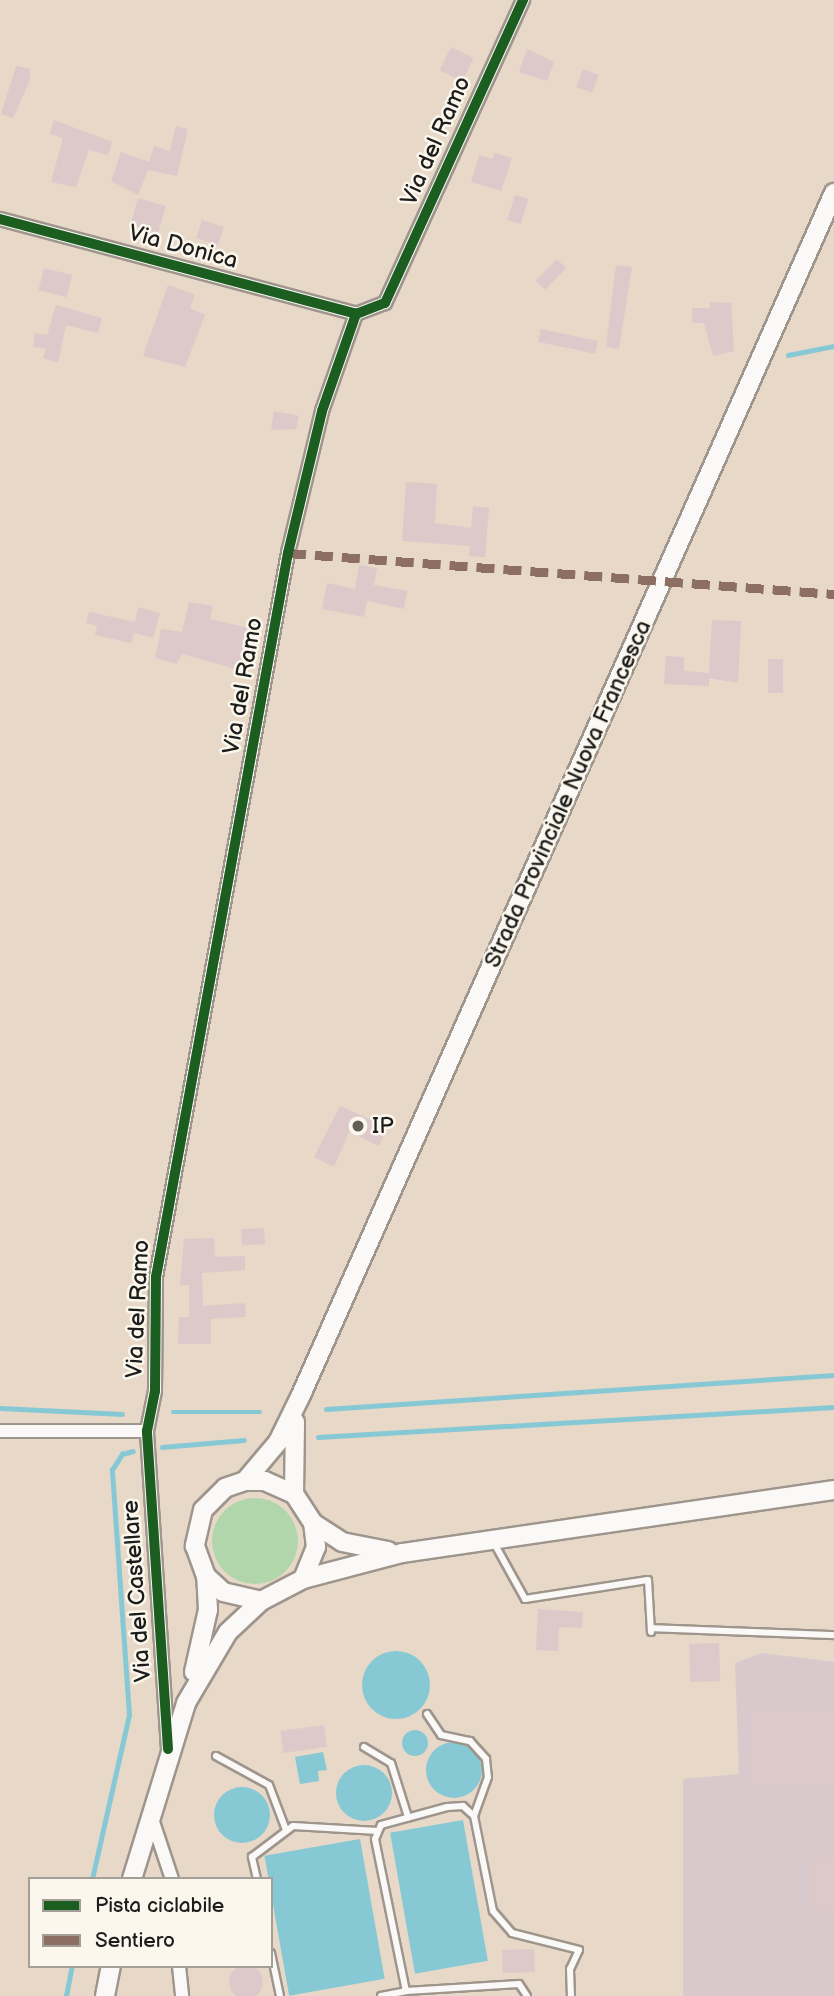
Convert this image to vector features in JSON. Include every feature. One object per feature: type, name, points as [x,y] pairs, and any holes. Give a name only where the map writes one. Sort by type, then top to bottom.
[{"type":"main road","name":"Strada Provinciale Nuova Francesca","points":[[245,1481],[278,1442],[301,1395],[834,193]]},
{"type":"main road","name":"Strada Provinciale Nuova Francesca","points":[[294,1494],[291,1441],[301,1395]]},
{"type":"main road","points":[[133,1877],[168,1749],[186,1703],[208,1610],[206,1576],[195,1546],[198,1520],[215,1495],[245,1481],[265,1481],[294,1494],[313,1523],[342,1542],[402,1553]]},
{"type":"main road","points":[[186,1703],[228,1632],[261,1601],[303,1579],[402,1553],[491,1538],[834,1490]]},
{"type":"main road","points":[[303,1579],[316,1547],[313,1523]]},
{"type":"main road","points":[[206,1576],[223,1592],[261,1601]]},
{"type":"main road","points":[[105,1996],[111,1968]]},
{"type":"street","name":"Via del Ramo","points":[[147,1431],[155,1391],[156,1277],[169,1195],[270,643],[322,411],[356,314],[385,303],[523,0]]},
{"type":"street","name":"Via Donica","points":[[0,219],[356,314]]},
{"type":"street","points":[[0,1430],[147,1431]]},
{"type":"street","name":"Via del Castellare","points":[[147,1431],[168,1749]]},
{"type":"street","points":[[150,1810],[171,1877]]},
{"type":"street","points":[[179,1968],[181,1996]]},
{"type":"lane","points":[[491,1538],[525,1599],[648,1580],[651,1630],[834,1635]]},
{"type":"lane","points":[[427,1714],[441,1735],[470,1741],[486,1759],[488,1777],[474,1816],[499,1924],[512,1933],[579,1950],[569,1969],[571,1996]]},
{"type":"lane","points":[[364,1747],[391,1763],[408,1817]]},
{"type":"lane","points":[[216,1756],[269,1785],[286,1830]]},
{"type":"lane","points":[[257,1877],[253,1857],[286,1830],[379,1831],[408,1817],[463,1806],[474,1816]]},
{"type":"lane","points":[[379,1831],[405,1991]]},
{"type":"lane","points":[[273,1963],[280,1996]]},
{"type":"lane","points":[[382,1996],[405,1991],[519,1984],[527,1996]]},
{"type":"shaded area","points":[[762,1653],[834,1662],[834,1996],[683,1996],[683,1779],[739,1774],[735,1663]]},
{"type":"green space","points":[[255,1498],[279,1505],[291,1517],[298,1541],[291,1565],[279,1577],[255,1584],[231,1577],[219,1565],[212,1541],[219,1517],[231,1505]]},
{"type":"water","points":[[396,1651],[409,1654],[420,1661],[427,1672],[430,1685],[427,1698],[420,1709],[409,1716],[396,1719],[383,1716],[372,1709],[365,1698],[362,1685],[365,1672],[372,1661],[383,1654]]},
{"type":"water","points":[[415,1730],[424,1734],[428,1743],[424,1752],[415,1756],[406,1752],[402,1743],[406,1734]]},
{"type":"water","points":[[454,1742],[465,1744],[474,1750],[480,1759],[480,1781],[474,1790],[465,1796],[454,1798],[443,1796],[434,1790],[428,1781],[426,1770],[428,1759],[434,1750],[443,1744]]},
{"type":"water","points":[[323,1752],[327,1770],[318,1771],[319,1781],[300,1784],[295,1757]]},
{"type":"water","points":[[364,1765],[375,1767],[384,1773],[390,1782],[390,1804],[384,1813],[375,1819],[364,1821],[353,1819],[344,1813],[338,1804],[336,1793],[338,1782],[344,1773],[353,1767]]},
{"type":"water","points":[[242,1787],[253,1789],[262,1795],[268,1804],[268,1826],[262,1835],[253,1841],[242,1843],[231,1841],[222,1835],[216,1826],[214,1815],[216,1804],[222,1795],[231,1789]]},
{"type":"water","points":[[463,1820],[488,1961],[415,1974],[390,1833]]},
{"type":"water","points":[[360,1839],[385,1979],[289,1996],[273,1904],[273,1877],[268,1877],[264,1856]]},
{"type":"building","points":[[451,47],[473,58],[462,81],[440,70]]},
{"type":"building","points":[[527,49],[554,62],[547,81],[519,72]]},
{"type":"building","points":[[16,66],[30,69],[30,80],[13,118],[1,114]]},
{"type":"building","points":[[583,69],[599,75],[592,93],[576,87]]},
{"type":"building","points":[[54,120],[112,142],[108,155],[89,150],[76,187],[51,182],[63,138],[50,134]]},
{"type":"building","points":[[176,126],[188,129],[177,176],[148,170],[138,195],[111,181],[121,152],[149,162],[154,146],[170,151]]},
{"type":"building","points":[[494,153],[512,158],[501,191],[471,182],[479,155],[493,159]]},
{"type":"building","points":[[515,195],[528,199],[521,224],[507,220]]},
{"type":"building","points":[[138,198],[166,206],[158,233],[130,225]]},
{"type":"building","points":[[202,220],[224,227],[218,245],[196,238]]},
{"type":"building","points":[[557,259],[566,268],[545,289],[536,280]]},
{"type":"building","points":[[616,265],[632,267],[619,349],[606,347]]},
{"type":"building","points":[[44,268],[72,275],[67,297],[38,290]]},
{"type":"building","points":[[168,285],[195,295],[190,308],[205,315],[185,367],[143,356]]},
{"type":"building","points":[[710,302],[731,303],[734,351],[713,356],[704,323],[692,323],[692,308],[710,308]]},
{"type":"building","points":[[56,305],[102,318],[98,333],[66,325],[58,363],[43,358],[46,349],[33,347],[35,333],[47,335]]},
{"type":"building","points":[[541,329],[598,341],[595,354],[538,342]]},
{"type":"building","points":[[274,411],[299,416],[296,429],[271,430]]},
{"type":"building","points":[[406,482],[437,484],[435,523],[471,528],[473,506],[489,508],[485,557],[469,556],[470,546],[402,541]]},
{"type":"building","points":[[359,565],[377,568],[374,585],[407,591],[404,609],[367,601],[364,617],[322,609],[327,583],[355,589]]},
{"type":"building","points":[[189,602],[213,606],[210,619],[249,628],[239,670],[182,654],[177,664],[155,658],[161,629],[182,632]]},
{"type":"building","points":[[138,607],[160,613],[153,638],[134,633],[131,643],[95,635],[97,626],[86,623],[89,612],[135,622]]},
{"type":"building","points":[[712,620],[741,621],[738,683],[709,678],[709,686],[664,684],[666,656],[684,657],[684,671],[709,673]]},
{"type":"building","points":[[768,659],[783,659],[783,693],[768,693]]},
{"type":"building","points":[[340,1106],[387,1127],[379,1146],[349,1132],[334,1167],[314,1157]]},
{"type":"building","points":[[264,1228],[265,1244],[242,1246],[241,1230]]},
{"type":"building","points":[[214,1238],[215,1257],[245,1256],[245,1270],[202,1273],[203,1306],[245,1303],[246,1317],[211,1319],[211,1344],[178,1344],[179,1317],[189,1317],[189,1285],[180,1285],[184,1239]]},
{"type":"building","points":[[538,1609],[583,1612],[582,1628],[559,1627],[558,1651],[536,1650]]},
{"type":"building","points":[[719,1643],[720,1681],[690,1682],[689,1644]]},
{"type":"building","points":[[752,1711],[834,1711],[834,1783],[752,1783]]},
{"type":"building","points":[[324,1725],[327,1747],[283,1753],[280,1731]]},
{"type":"building","points":[[810,1858],[834,1858],[834,1910],[810,1910]]},
{"type":"building","points":[[534,1949],[535,1972],[503,1973],[502,1950]]},
{"type":"building","points":[[238,1968],[254,1968],[261,1976],[261,1988],[258,1994],[252,1997],[234,1994],[229,1982],[234,1970]]},
{"type":"waterway","points":[[788,355],[834,346]]},
{"type":"waterway","points":[[326,1409],[834,1375]]},
{"type":"waterway","points":[[318,1437],[834,1407]]},
{"type":"waterway","points":[[0,1408],[122,1414]]},
{"type":"waterway","points":[[173,1412],[260,1412]]},
{"type":"waterway","points":[[162,1447],[244,1440]]},
{"type":"waterway","points":[[92,1877],[129,1715],[112,1470],[122,1454],[133,1451]]},
{"type":"waterway","points":[[66,1996],[72,1968]]},
{"type":"marked path","points":[[288,553],[834,594]]},
{"type":"cycle path","points":[[168,1749],[147,1431],[155,1391],[156,1277],[288,553],[322,411],[356,314],[385,303],[523,0]]},
{"type":"cycle path","points":[[0,219],[356,314]]},
{"type":"place","name":"IP","points":[[358,1126]]}]
